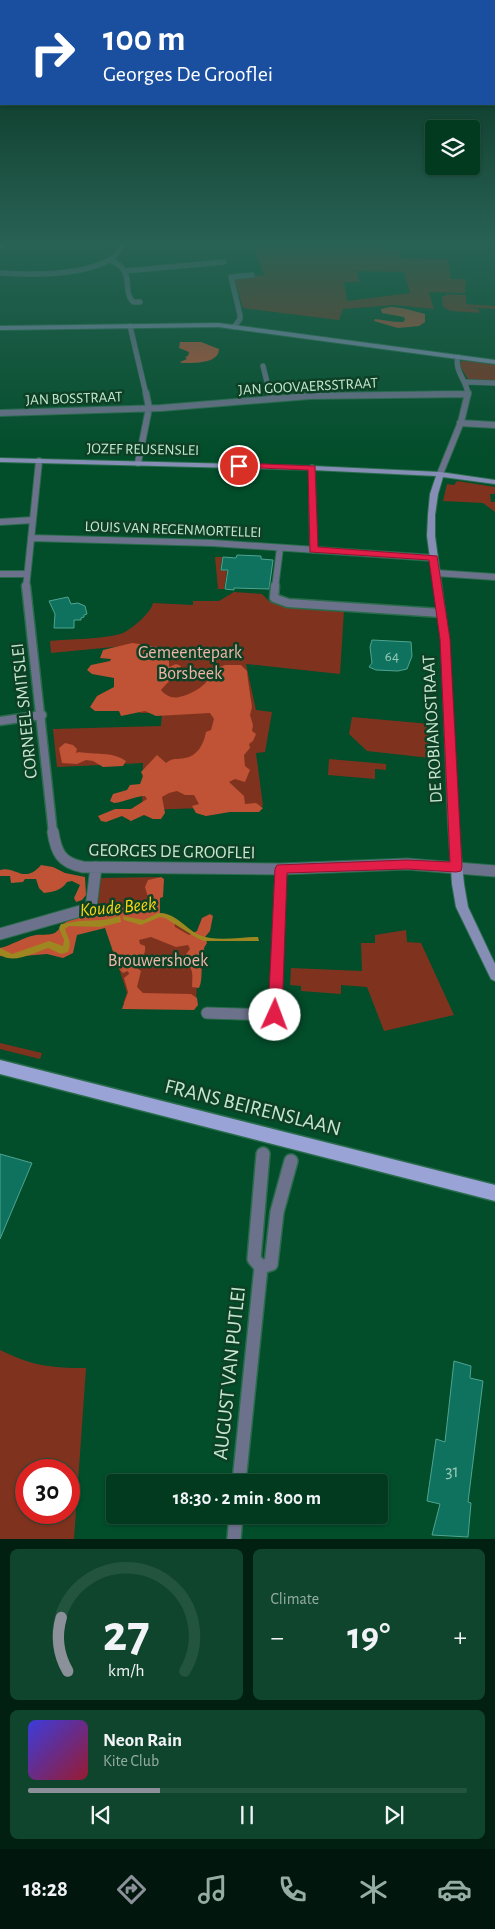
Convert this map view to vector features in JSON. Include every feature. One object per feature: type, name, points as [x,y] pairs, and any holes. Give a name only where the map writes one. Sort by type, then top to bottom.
[{"type":"main road","name":"FRANS BEIRENSLAAN","points":[[0,1067],[495,1192]]},
{"type":"street","points":[[234,327],[240,319],[240,314]]},
{"type":"street","points":[[0,328],[203,325],[234,327],[495,362]]},
{"type":"street","points":[[130,326],[149,408],[138,463]]},
{"type":"street","points":[[440,474],[460,423],[468,394],[466,382],[456,364],[458,357]]},
{"type":"street","points":[[263,366],[271,399]]},
{"type":"street","points":[[466,382],[495,383]]},
{"type":"street","name":"JAN GOOVAERSSTRAAT","points":[[149,408],[360,394],[468,394]]},
{"type":"street","name":"JAN BOSSTRAAT","points":[[0,413],[149,408]]},
{"type":"street","points":[[460,423],[495,425]]},
{"type":"street","name":"JOZEF REUSENSLEI","points":[[0,460],[312,468],[440,474],[495,482]]},
{"type":"street","name":"CORNEEL SMITSLEI","points":[[39,461],[26,588],[42,715],[55,847],[62,860],[68,864]]},
{"type":"street","points":[[312,468],[314,550]]},
{"type":"street","name":"DE ROBIANOSTRAAT","points":[[440,474],[432,506],[434,558],[445,639],[456,867],[462,907],[495,976]]},
{"type":"street","points":[[0,522],[32,520]]},
{"type":"street","name":"LOUIS VAN REGENMORTELLEI","points":[[31,538],[212,543],[434,558]]},
{"type":"street","points":[[280,548],[274,598],[288,603],[441,613]]},
{"type":"street","points":[[436,573],[495,577]]},
{"type":"street","points":[[0,574],[27,574]]},
{"type":"street","points":[[0,721],[42,715]]},
{"type":"street","name":"GEORGES DE GROOFLEI","points":[[68,864],[96,867],[281,869],[407,864],[495,871]]},
{"type":"street","points":[[0,934],[91,908],[96,867]]},
{"type":"street","points":[[207,1013],[275,1015],[281,869]]},
{"type":"street","name":"AUGUST VAN PUTLEI","points":[[240,1474],[261,1267],[254,1259],[263,1154]]},
{"type":"street","name":"AUGUST VAN PUTLEI","points":[[261,1267],[271,1264],[277,1212],[291,1161]]},
{"type":"street","points":[[234,1539],[235,1524]]},
{"type":"green space","points":[[290,314],[341,314],[339,320]]},
{"type":"green space","points":[[465,360],[495,365],[495,381],[468,379],[458,363]]},
{"type":"green space","points":[[457,481],[495,487],[495,494],[490,494],[491,502],[495,502],[495,512],[483,503],[443,501],[447,484],[454,485]]},
{"type":"green space","points":[[215,557],[222,557],[220,570],[227,571],[224,589],[218,589]]},
{"type":"green space","name":"Gemeentepark Borsbeek","points":[[234,592],[262,594],[270,602],[284,606],[344,610],[340,674],[246,664],[256,710],[272,712],[265,752],[256,753],[263,806],[142,810],[143,763],[57,767],[53,729],[161,726],[162,713],[140,713],[124,646],[51,653],[50,641],[120,634],[129,630],[140,621],[152,607],[153,603],[193,605],[193,601],[219,601]]},
{"type":"green space","points":[[352,717],[430,724],[430,758],[367,751],[349,734]]},
{"type":"green space","points":[[329,759],[386,764],[386,770],[375,769],[375,779],[328,775]]},
{"type":"green space","name":"Brouwershoek","points":[[158,877],[158,913],[199,939],[196,1004],[123,1003],[127,993],[105,926],[104,903],[98,904],[101,878]]},
{"type":"green space","points":[[406,930],[407,942],[421,943],[454,1015],[384,1031],[367,987],[341,985],[341,994],[301,991],[301,986],[290,985],[291,968],[362,971],[361,943],[375,943],[375,935]]},
{"type":"green space","points":[[0,1043],[42,1053],[40,1059],[0,1049]]},
{"type":"green space","points":[[0,1350],[32,1363],[86,1368],[80,1459],[15,1459],[15,1524],[75,1524],[74,1539],[0,1539]]},
{"type":"shaded area","points":[[387,314],[424,314],[425,322],[419,326],[398,328],[374,321],[375,319],[403,322],[405,320],[404,317]]},
{"type":"shaded area","points":[[180,342],[201,342],[219,349],[218,354],[215,358],[205,362],[182,363],[180,362],[187,359],[185,357],[188,356],[189,352],[179,348]]},
{"type":"shaded area","points":[[132,643],[165,649],[163,652],[169,660],[169,667],[176,664],[181,666],[161,690],[171,697],[184,696],[195,691],[205,684],[212,670],[225,665],[241,665],[247,671],[252,707],[250,715],[253,725],[252,731],[256,734],[253,741],[249,744],[250,748],[244,755],[245,766],[250,770],[245,782],[235,779],[229,782],[244,796],[245,804],[256,803],[263,808],[259,812],[230,812],[206,816],[196,813],[192,806],[199,804],[194,795],[185,795],[177,791],[162,797],[165,813],[161,819],[153,819],[144,815],[131,821],[122,816],[106,822],[101,821],[98,816],[115,809],[131,809],[147,799],[145,796],[114,803],[110,801],[113,794],[127,790],[130,785],[140,784],[143,776],[141,772],[157,755],[166,763],[171,760],[190,757],[197,752],[202,745],[206,732],[211,730],[214,719],[210,713],[156,716],[145,711],[121,716],[119,711],[95,711],[90,707],[97,696],[114,687],[114,678],[92,674],[87,670],[91,665],[110,661],[111,659],[100,658],[103,650]]},
{"type":"shaded area","points":[[65,743],[73,745],[77,749],[76,753],[109,755],[126,761],[123,766],[103,767],[93,761],[86,760],[77,764],[62,763],[59,748]]},
{"type":"shaded area","points":[[41,865],[85,877],[86,895],[82,900],[76,902],[74,898],[80,885],[72,881],[67,882],[57,890],[44,893],[39,888],[36,879],[25,879],[23,882],[11,883],[10,876],[0,876],[0,870],[5,869],[30,874]]},
{"type":"shaded area","points":[[161,877],[164,879],[163,897],[160,898],[160,913],[174,919],[175,927],[189,935],[197,931],[202,918],[210,914],[213,916],[210,931],[205,937],[207,943],[204,948],[205,955],[202,963],[201,980],[199,988],[192,987],[192,971],[185,963],[184,957],[190,949],[188,945],[176,947],[151,937],[139,940],[140,944],[145,946],[145,952],[139,960],[133,962],[134,966],[141,971],[137,987],[143,993],[191,994],[197,998],[198,1005],[194,1010],[122,1009],[128,992],[124,978],[129,974],[128,971],[123,973],[119,969],[105,928],[77,935],[73,953],[63,958],[47,954],[12,957],[0,956],[0,948],[31,936],[54,933],[71,919],[89,915],[116,914],[121,908],[144,907],[149,901],[145,887],[148,880]]},
{"type":"shaded area","points":[[158,913],[170,915],[194,932],[206,937],[220,939],[258,937],[259,941],[204,941],[165,918],[160,917],[141,925],[124,920],[123,916],[144,920]]},
{"type":"shaded area","points":[[120,916],[121,922],[101,927],[69,926],[65,929],[70,943],[68,952],[61,954],[48,948],[18,958],[0,955],[0,948],[12,954],[49,941],[63,946],[64,940],[59,928],[61,924],[104,920]]},
{"type":"building","points":[[237,555],[261,556],[261,559],[273,560],[269,589],[225,589],[228,570],[221,570],[223,557],[236,558]]},
{"type":"building","points":[[68,597],[71,604],[78,603],[85,606],[87,614],[81,620],[74,620],[74,628],[54,628],[55,614],[49,601]]},
{"type":"building","points":[[372,640],[411,642],[412,656],[407,669],[398,671],[376,670],[369,667],[372,663],[370,647]]},
{"type":"building","points":[[0,1154],[32,1163],[0,1239]]},
{"type":"building","points":[[454,1361],[471,1366],[470,1378],[483,1381],[468,1502],[471,1503],[468,1537],[432,1535],[440,1504],[427,1501],[436,1439],[445,1442]]},
{"type":"route","points":[[239,466],[312,468],[314,550],[434,558],[445,639],[456,867],[407,864],[281,869],[275,1015]]},
{"type":"water label","name":"Koude Beek","points":[[118,906]]}]
